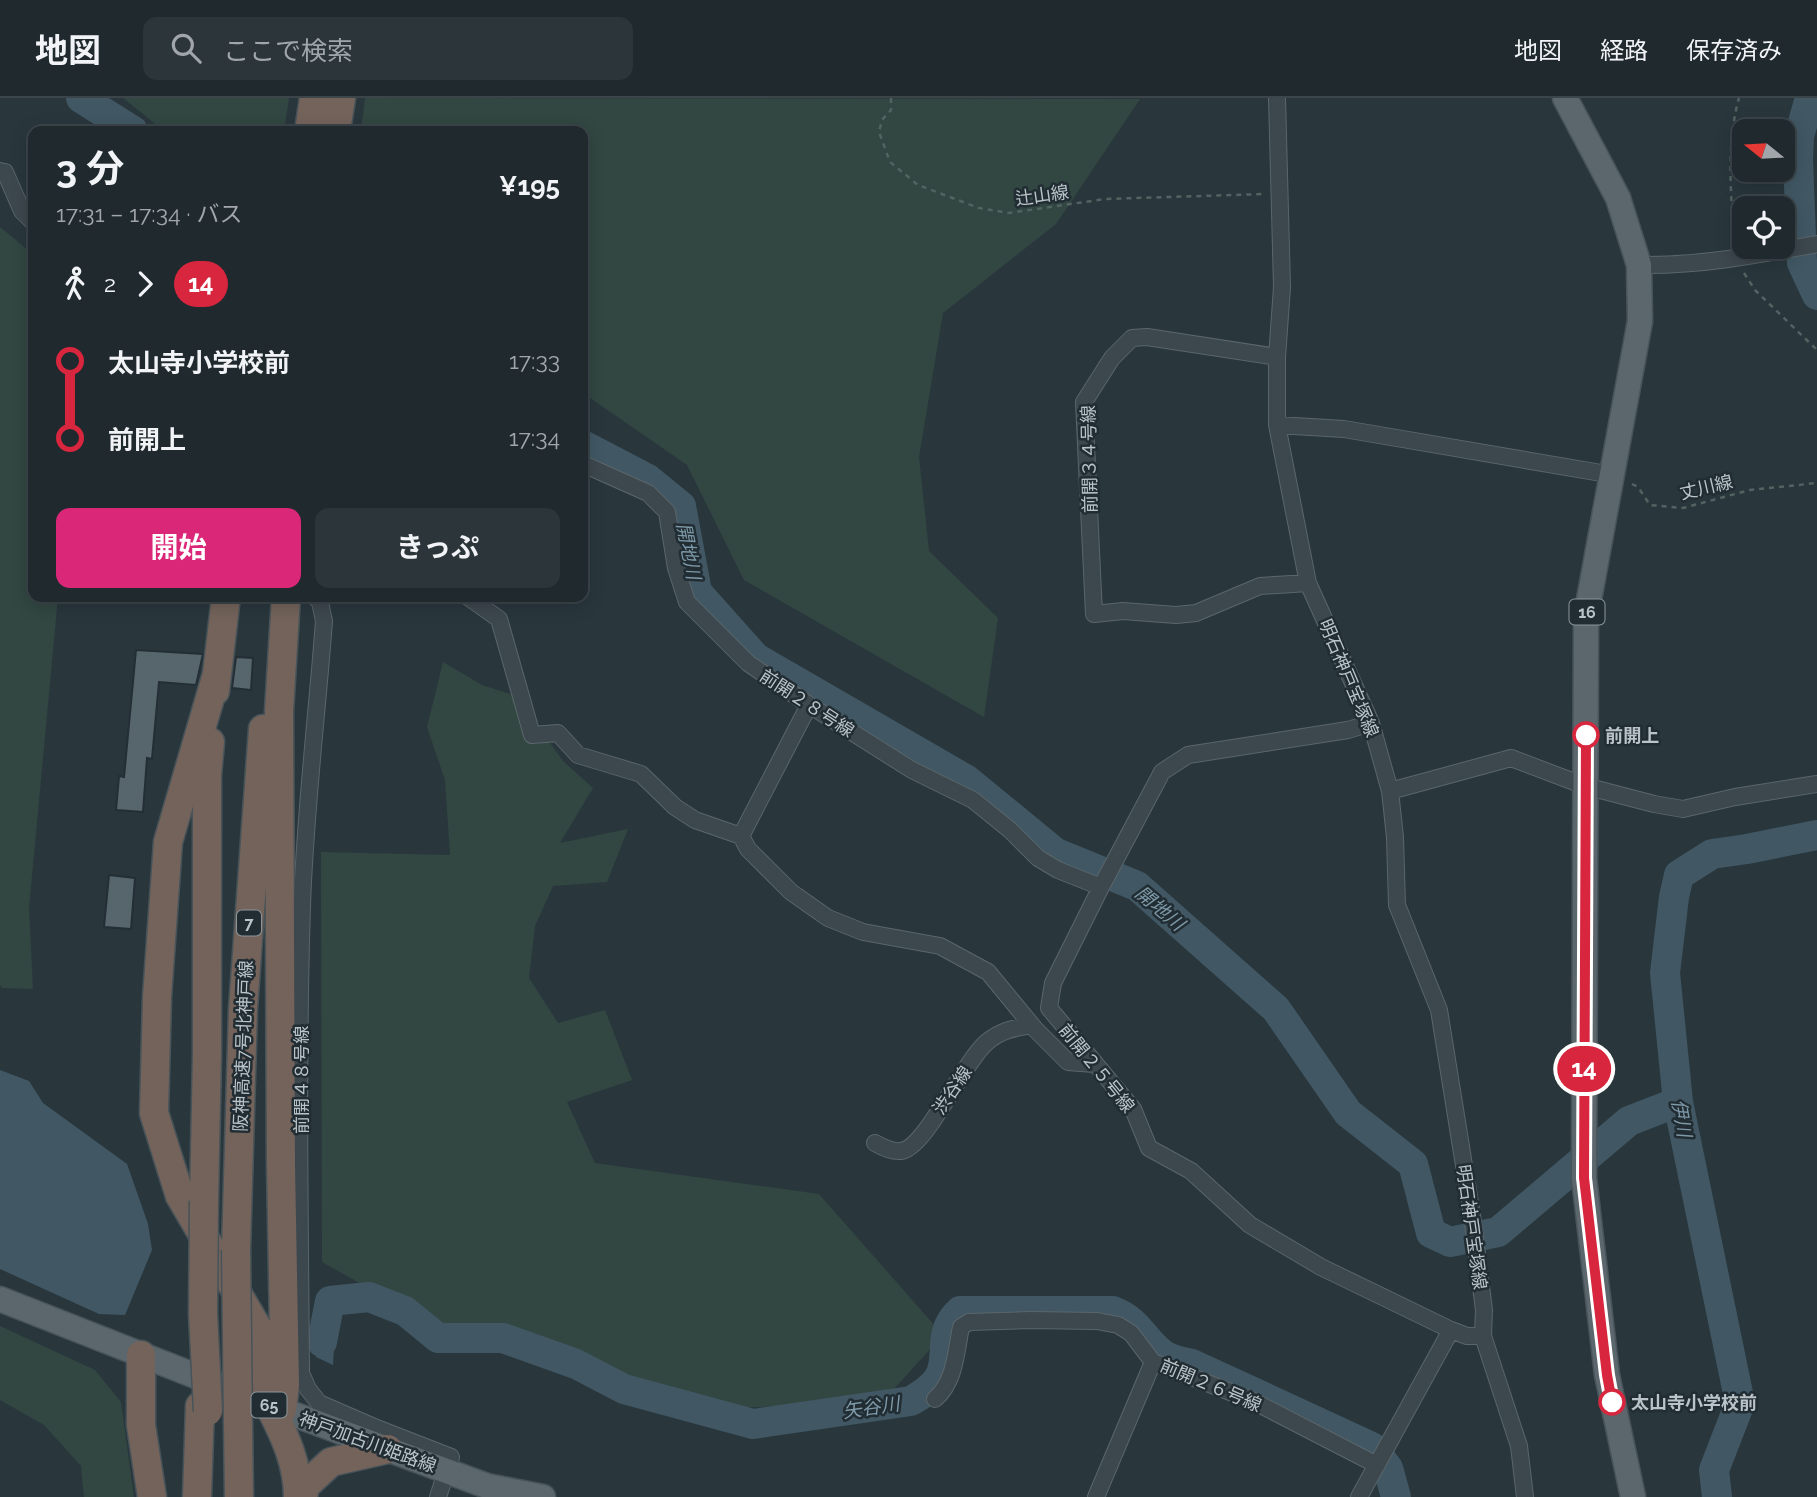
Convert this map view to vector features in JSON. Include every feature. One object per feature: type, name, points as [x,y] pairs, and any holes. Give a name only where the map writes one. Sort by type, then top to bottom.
[{"type":"highway","points":[[310,126],[314,98]]},
{"type":"highway","points":[[337,126],[341,98]]},
{"type":"highway","name":"阪神高速7号北神戸線","points":[[210,1497],[204,1408],[203,1314],[207,1055],[206,775],[225,602]]},
{"type":"highway","name":"阪神高速7号北神戸線","points":[[239,1497],[236,1250],[243,1009],[273,602]]},
{"type":"highway","points":[[270,1405],[285,1385],[279,711],[286,602]]},
{"type":"highway","points":[[217,674],[168,842],[157,997],[154,1113],[180,1196],[260,1332],[270,1405],[288,1441],[301,1497]]},
{"type":"highway","points":[[141,1355],[141,1425],[152,1497]]},
{"type":"highway","points":[[197,1497],[204,1408]]},
{"type":"highway","points":[[301,1497],[305,1486],[331,1462],[388,1449]]},
{"type":"main road","name":"16","points":[[1565,98],[1618,198],[1639,265],[1640,321],[1586,616],[1585,786],[1584,1158],[1607,1375],[1633,1497]]},
{"type":"main road","name":"神戸加古川姫路線","points":[[0,1299],[270,1405],[487,1486],[543,1497]]},
{"type":"street","name":"明石神戸宝塚線","points":[[1277,98],[1282,287],[1277,358],[1277,425],[1308,583],[1371,723],[1390,792],[1395,837],[1397,905],[1439,1010],[1474,1226],[1483,1310],[1483,1336],[1519,1446],[1525,1497]]},
{"type":"street","points":[[0,171],[5,172],[22,211],[28,217]]},
{"type":"street","points":[[1795,248],[1817,244]]},
{"type":"street","points":[[1639,265],[1676,266],[1732,258]]},
{"type":"street","name":"前開３４号線","points":[[1277,358],[1147,337],[1132,338],[1112,358],[1084,402],[1094,614],[1123,611],[1176,615],[1196,613],[1260,586],[1308,583]]},
{"type":"street","points":[[1277,425],[1344,429],[1613,475]]},
{"type":"street","name":"前開２８号線","points":[[588,466],[648,493],[667,512],[676,568],[687,602],[748,663],[912,770],[973,800],[1010,830],[1038,858],[1058,870],[1101,886]]},
{"type":"street","name":"前開４８号線","points":[[320,602],[324,621],[302,907],[301,1373],[308,1390],[319,1403],[452,1457],[447,1471]]},
{"type":"street","points":[[475,602],[499,619],[532,735],[558,733],[578,755],[641,774],[675,807],[695,820],[741,836],[748,849],[791,892],[828,918],[863,932],[940,946],[988,972],[1032,1025],[1068,1062],[1094,1064]]},
{"type":"street","points":[[741,836],[809,705]]},
{"type":"street","name":"前開２５号線","points":[[1371,723],[1348,730],[1188,755],[1162,772],[1053,983],[1049,1009],[1133,1110],[1149,1148],[1191,1171],[1250,1225],[1321,1267],[1451,1330],[1466,1336],[1483,1336]]},
{"type":"street","points":[[1390,792],[1511,758],[1585,786],[1683,810],[1735,797],[1817,784]]},
{"type":"street","name":"渋谷線","points":[[875,1143],[901,1151],[918,1142],[968,1065],[986,1043],[1005,1030],[1032,1025]]},
{"type":"street","name":"前開２６号線","points":[[936,1399],[944,1392],[952,1373],[961,1327],[969,1322],[1097,1321],[1118,1325],[1131,1333],[1153,1362],[1251,1400],[1380,1460]]},
{"type":"street","points":[[1359,1497],[1451,1330]]},
{"type":"street","points":[[1096,1497],[1153,1362]]},
{"type":"street","points":[[438,1497],[447,1471]]},
{"type":"path","name":"辻山線","points":[[891,98],[891,110],[883,120],[879,132],[890,162],[918,185],[979,208],[1009,213],[1105,199],[1279,193]]},
{"type":"path","points":[[1732,212],[1730,181],[1735,113],[1740,98]]},
{"type":"path","points":[[1736,259],[1755,290],[1817,350]]},
{"type":"path","name":"丈川線","points":[[1613,475],[1638,487],[1650,505],[1683,508],[1750,490],[1817,483]]},
{"type":"green space","points":[[123,98],[289,98],[285,126],[158,126]]},
{"type":"green space","points":[[365,98],[1140,99],[1056,224],[943,313],[919,457],[929,551],[998,618],[984,717],[744,580],[687,465],[588,396],[588,126],[362,126]]},
{"type":"green space","points":[[0,227],[28,250],[28,602],[58,602],[29,908],[33,989],[2,988]]},
{"type":"green space","points":[[443,662],[482,685],[516,696],[563,761],[593,788],[560,843],[628,829],[607,882],[553,886],[535,926],[529,978],[558,1023],[605,1010],[632,1080],[567,1102],[595,1163],[819,1194],[943,1335],[883,1401],[717,1409],[436,1326],[322,1262],[321,852],[450,855],[445,780],[427,727]]},
{"type":"green space","points":[[0,1326],[95,1370],[121,1402],[134,1497],[84,1497],[81,1466],[44,1425],[0,1400]]},
{"type":"water","points":[[0,1070],[29,1081],[43,1103],[127,1164],[148,1224],[152,1250],[125,1315],[99,1314],[0,1269]]},
{"type":"water","points":[[336,1305],[333,1365],[316,1357],[315,1319]]},
{"type":"building","points":[[136,650],[203,654],[196,685],[159,682],[152,759],[147,758],[143,812],[116,810],[119,776],[124,777]]},
{"type":"building","points":[[236,657],[253,658],[251,690],[232,688]]},
{"type":"building","points":[[109,875],[135,878],[131,929],[104,927]]},
{"type":"waterway","name":"開地川","points":[[81,98],[125,126]]},
{"type":"waterway","name":"伊川","points":[[1810,98],[1799,136],[1798,159],[1802,263],[1817,295]]},
{"type":"waterway","name":"開地川","points":[[588,448],[648,479],[681,506],[697,592],[756,658],[967,780],[1056,853],[1137,886],[1276,1009],[1348,1113],[1413,1164],[1431,1233],[1450,1242],[1498,1232],[1629,1121],[1678,1102]]},
{"type":"waterway","name":"伊川","points":[[1717,1497],[1714,1470],[1740,1403],[1678,1102],[1665,973],[1674,897],[1679,875],[1712,854],[1817,835]]},
{"type":"waterway","name":"矢谷川","points":[[322,1342],[330,1301],[369,1297],[405,1311],[438,1338],[503,1338],[576,1364],[624,1389],[753,1424],[911,1401],[938,1379],[944,1363],[948,1329],[960,1311],[1113,1311],[1130,1320],[1157,1350],[1167,1357],[1192,1364],[1372,1447],[1388,1468],[1396,1497]]},
{"type":"bus line","name":"14","points":[[1586,735],[1584,1178],[1612,1402]]},
{"type":"place","name":"前開上","points":[[1586,735]]},
{"type":"place","name":"太山寺小学校前","points":[[1612,1402]]}]
